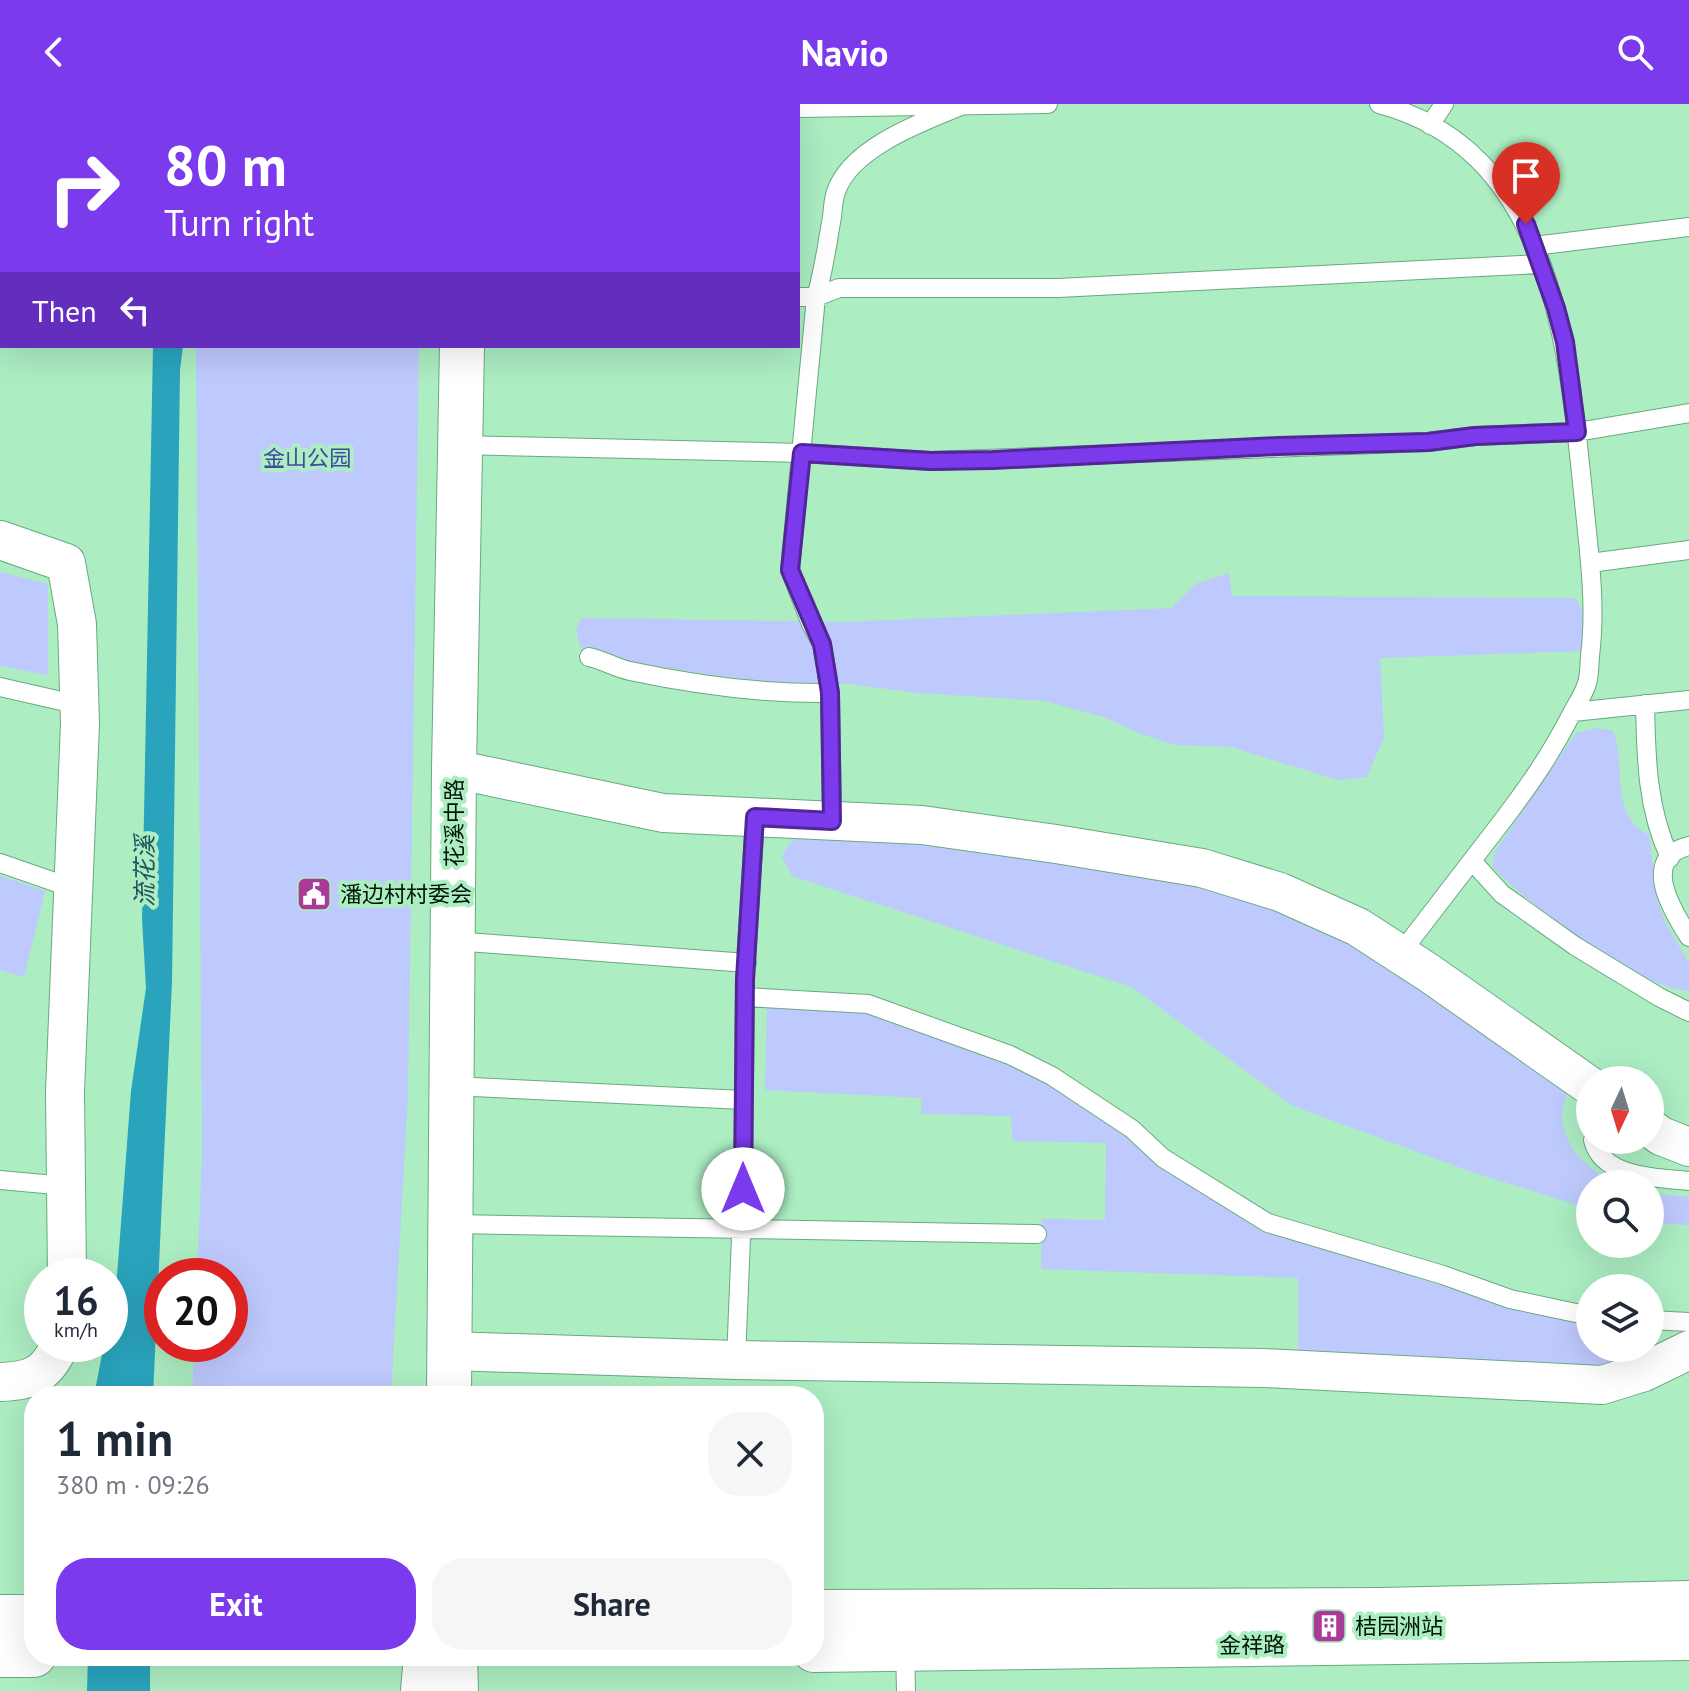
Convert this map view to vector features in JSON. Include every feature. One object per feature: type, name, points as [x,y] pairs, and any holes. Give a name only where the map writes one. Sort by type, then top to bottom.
[{"type":"main road","name":"花溪中路","points":[[449,1386],[453,1224],[454,769],[462,348]]},
{"type":"main road","name":"金祥路","points":[[824,1616],[906,1651],[1381,1610],[1689,1603]]},
{"type":"main road","points":[[0,1617],[24,1617]]},
{"type":"main road","name":"金祥路","points":[[824,1650],[1689,1638]]},
{"type":"main road","points":[[0,1655],[24,1655]]},
{"type":"main road","points":[[423,1691],[425,1666]]},
{"type":"main road","points":[[455,1666],[456,1691]]},
{"type":"street","points":[[0,540],[66,563],[77,624],[79,705],[65,1092],[67,1258]]},
{"type":"street","points":[[454,769],[663,813],[922,825],[1202,868],[1280,892],[1358,927],[1576,1076]]},
{"type":"street","points":[[1664,1137],[1689,1147]]},
{"type":"street","points":[[449,1351],[736,1360],[1264,1368],[1602,1385],[1644,1372],[1689,1350]]},
{"type":"street","points":[[0,1382],[25,1381],[53,1362]]},
{"type":"lane","points":[[800,108],[1048,104]]},
{"type":"lane","points":[[1379,104],[1406,111],[1442,130],[1477,159],[1504,189],[1526,224],[1565,342],[1593,590],[1587,685],[1549,758],[1400,954]]},
{"type":"lane","points":[[1430,125],[1444,104]]},
{"type":"lane","points":[[832,821],[830,693],[822,644],[790,570],[802,453],[807,297],[823,272],[836,191],[849,169],[864,155],[915,125],[961,106]]},
{"type":"lane","points":[[807,297],[839,288],[1058,288],[1537,255],[1689,227]]},
{"type":"lane","points":[[460,445],[802,453],[931,461],[993,460],[1428,442],[1475,436],[1577,432],[1689,413]]},
{"type":"lane","points":[[1590,563],[1689,550]]},
{"type":"lane","points":[[589,657],[626,670],[693,682],[780,694],[830,693]]},
{"type":"lane","points":[[0,687],[79,705]]},
{"type":"lane","points":[[1573,712],[1689,700]]},
{"type":"lane","points":[[1645,704],[1649,792],[1659,834],[1670,858]]},
{"type":"lane","points":[[736,1360],[745,997],[755,817]]},
{"type":"lane","points":[[1689,846],[1682,847],[1664,865],[1662,883],[1689,937]]},
{"type":"lane","points":[[1472,861],[1502,894],[1575,946],[1689,1012]]},
{"type":"lane","points":[[0,863],[72,888]]},
{"type":"lane","points":[[454,941],[747,963]]},
{"type":"lane","points":[[745,997],[868,1004],[1010,1055],[1052,1076],[1132,1129],[1163,1158],[1268,1223],[1443,1275],[1510,1299],[1576,1313]]},
{"type":"lane","points":[[452,1086],[744,1100]]},
{"type":"lane","points":[[1601,1154],[1626,1172],[1689,1181]]},
{"type":"lane","points":[[0,1180],[66,1186]]},
{"type":"lane","points":[[453,1224],[1037,1234]]},
{"type":"lane","points":[[1664,1321],[1689,1322]]},
{"type":"green space","name":"金山公园","points":[[196,348],[419,348],[408,1093],[392,1386],[192,1386],[193,1362],[248,1362],[248,1258],[198,1258],[202,1154]]},
{"type":"green space","points":[[0,572],[48,584],[48,675],[0,666]]},
{"type":"green space","points":[[1229,573],[1232,596],[1574,598],[1584,616],[1582,651],[1380,658],[1384,737],[1367,777],[1338,780],[1231,747],[1175,745],[1138,733],[1104,717],[1045,701],[919,693],[848,684],[771,682],[637,663],[580,647],[576,629],[581,618],[846,622],[1172,608],[1195,584]]},
{"type":"green space","points":[[1597,728],[1613,731],[1624,803],[1634,824],[1649,835],[1658,903],[1666,924],[1689,963],[1689,991],[1667,986],[1613,960],[1531,902],[1493,867],[1494,853],[1576,733]]},
{"type":"green space","points":[[827,828],[1133,864],[1355,933],[1571,1084],[1562,1112],[1564,1128],[1576,1154],[1594,1170],[1576,1170],[1576,1205],[1469,1171],[1293,1106],[1132,987],[792,876],[782,857],[794,839]]},
{"type":"green space","points":[[0,876],[45,891],[24,977],[0,970]]},
{"type":"green space","points":[[767,1006],[868,1012],[1010,1063],[1052,1084],[1126,1133],[1158,1164],[1265,1231],[1509,1308],[1576,1321],[1576,1362],[1635,1362],[1635,1367],[1298,1364],[1298,1278],[1041,1269],[1042,1219],[1105,1220],[1106,1143],[1012,1141],[1011,1116],[921,1114],[922,1098],[765,1090]]},
{"type":"green space","points":[[1664,1194],[1689,1197],[1689,1225],[1664,1224]]},
{"type":"water","name":"流花溪","points":[[153,348],[183,348],[172,982],[159,1258],[144,1258],[144,1362],[155,1362],[153,1386],[96,1386],[101,1362],[128,1362],[128,1258],[118,1258],[131,1091],[146,988],[142,919]]},
{"type":"water","points":[[88,1666],[150,1666],[150,1691],[87,1691]]},
{"type":"place","name":"潘边村村委会","points":[[314,894]]},
{"type":"place","name":"桔园洲站","points":[[1329,1626]]},
{"type":"route","points":[[743,1189],[745,979],[755,817],[832,821],[830,693],[822,644],[790,570],[802,453],[875,459],[993,460],[1428,442],[1475,436],[1577,432],[1565,342],[1526,224]]}]
